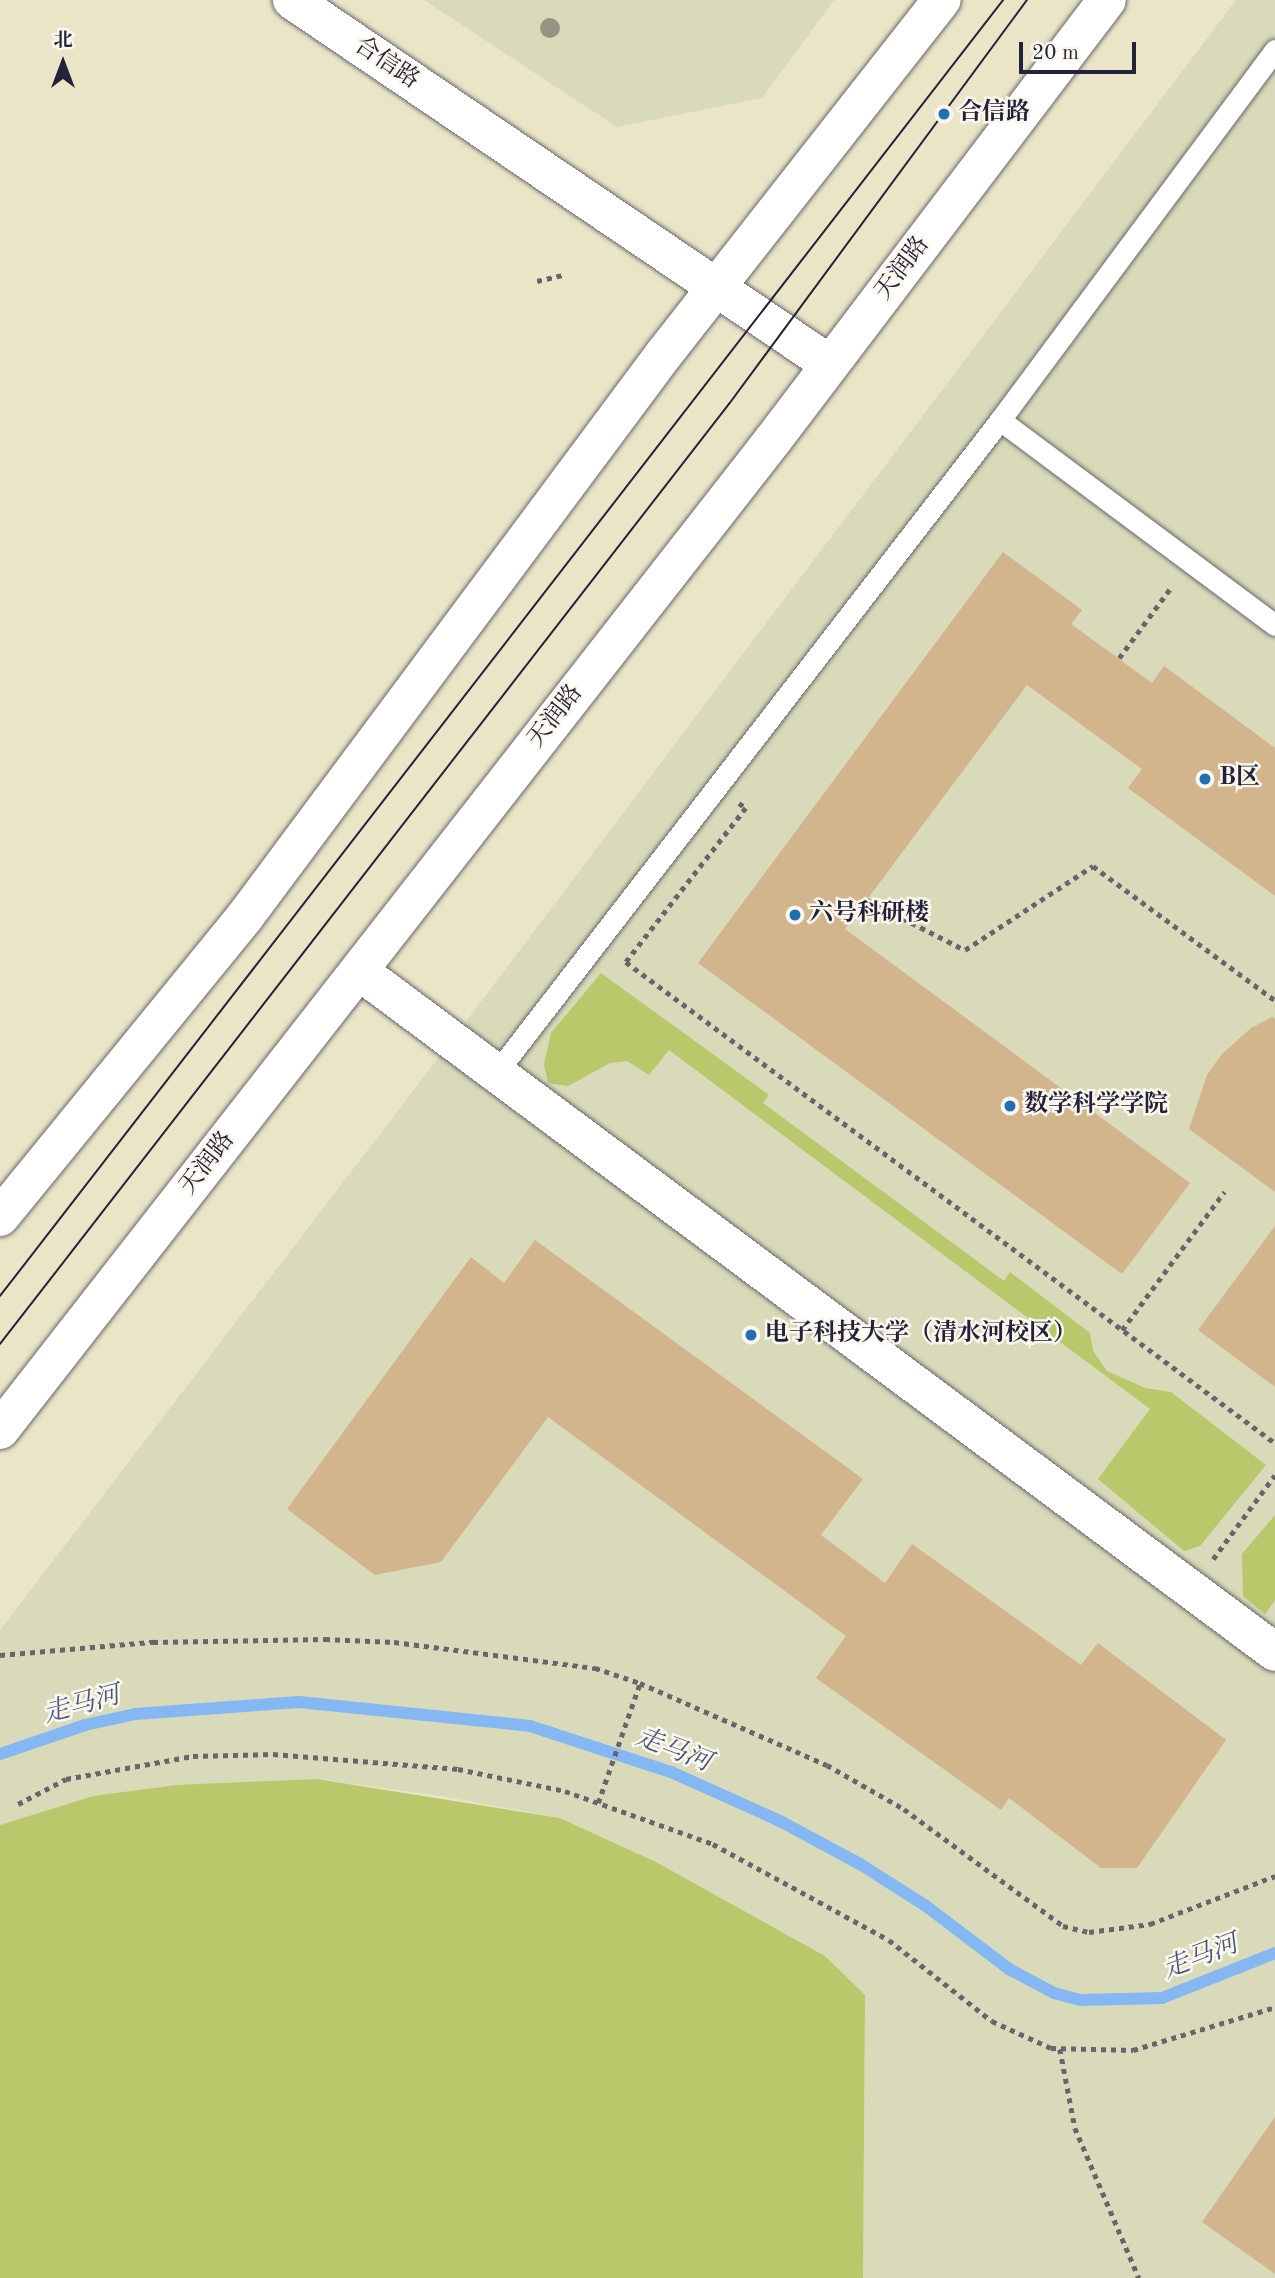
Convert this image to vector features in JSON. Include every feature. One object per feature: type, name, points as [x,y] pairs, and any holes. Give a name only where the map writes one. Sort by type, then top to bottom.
[{"type":"main road","name":"合信路","points":[[292,0],[828,363]]},
{"type":"main road","points":[[0,1217],[244,918],[664,354],[942,0]]},
{"type":"main road","name":"天润路","points":[[0,1430],[359,971],[1107,0]]},
{"type":"main road","points":[[359,971],[1275,1652]]},
{"type":"lane","points":[[496,1073],[1000,420],[1275,50]]},
{"type":"lane","points":[[1000,420],[1275,625]]},
{"type":"path","points":[[537,281],[563,275]]},
{"type":"path","points":[[1119,658],[1190,562]]},
{"type":"path","points":[[717,786],[746,808],[626,962],[1275,1443]]},
{"type":"path","points":[[867,900],[965,950],[1093,866],[1275,1000]]},
{"type":"path","points":[[1122,1330],[1224,1192]]},
{"type":"path","points":[[1190,1589],[1275,1475]]},
{"type":"path","points":[[0,1655],[153,1642],[325,1639],[515,1656],[594,1668],[640,1683],[849,1777],[904,1809],[1062,1926],[1089,1932],[1150,1924],[1275,1876]]},
{"type":"path","points":[[598,1803],[640,1683]]},
{"type":"path","points":[[18,1804],[66,1779],[193,1756],[273,1754],[458,1769],[565,1791],[713,1843],[889,1940],[992,2021],[1021,2037],[1060,2049],[1133,2050],[1275,2007]]},
{"type":"path","points":[[1060,2049],[1075,2128],[1139,2278]]},
{"type":"shaded area","points":[[424,0],[834,0],[762,98],[617,127]]},
{"type":"shaded area","name":"电子科技大学（清水河校区）","points":[[1236,0],[1275,0],[1275,2278],[863,2278],[865,1996],[825,1956],[656,1862],[561,1818],[441,1796],[317,1779],[93,1796],[0,1825],[0,1630],[452,1040]]},
{"type":"green space","points":[[601,973],[769,1095],[763,1103],[1004,1281],[1010,1272],[1090,1333],[1093,1351],[1107,1371],[1145,1388],[1171,1392],[1266,1465],[1200,1546],[1184,1551],[1098,1479],[1150,1409],[669,1050],[649,1075],[627,1061],[610,1063],[568,1086],[548,1083],[544,1064],[551,1033]]},
{"type":"green space","points":[[1275,1515],[1275,1600],[1265,1614],[1243,1596],[1242,1554]]},
{"type":"green space","points":[[317,1779],[560,1818],[656,1862],[825,1956],[865,1995],[863,2278],[0,2278],[0,1825],[93,1796],[177,1785]]},
{"type":"building","name":"六号科研楼","points":[[1003,552],[1082,610],[1071,624],[1152,683],[1164,666],[1275,748],[1275,896],[1128,788],[1142,769],[1027,685],[845,929],[1190,1183],[1122,1274],[698,963]]},
{"type":"building","points":[[1272,1017],[1275,1019],[1275,1192],[1189,1129],[1207,1075],[1222,1054],[1251,1028]]},
{"type":"building","points":[[1275,1226],[1275,1387],[1198,1330]]},
{"type":"building","points":[[535,1240],[863,1479],[821,1535],[885,1583],[912,1544],[1081,1665],[1098,1643],[1226,1740],[1137,1868],[1101,1868],[1009,1798],[1001,1810],[816,1678],[846,1636],[548,1417],[441,1562],[375,1575],[287,1509],[471,1257],[504,1283]]},
{"type":"building","points":[[1275,2117],[1275,2274],[1202,2222]]},
{"type":"waterway","name":"走马河","points":[[0,1754],[85,1725],[135,1714],[299,1702],[530,1726],[671,1772],[780,1821],[860,1864],[926,1906],[1009,1969],[1054,1993],[1081,2000],[1162,1998],[1275,1953]]},
{"type":"tram line","points":[[0,1296],[1003,0]]},
{"type":"tram line","points":[[0,1344],[729,404],[1027,0]]},
{"type":"place","name":"合信路","points":[[944,114]]},
{"type":"place","name":"B区","points":[[1205,779]]},
{"type":"place","name":"六号科研楼","points":[[795,915]]},
{"type":"place","name":"数学科学学院","points":[[1010,1106]]},
{"type":"place","name":"电子科技大学（清水河校区）","points":[[751,1335]]}]
